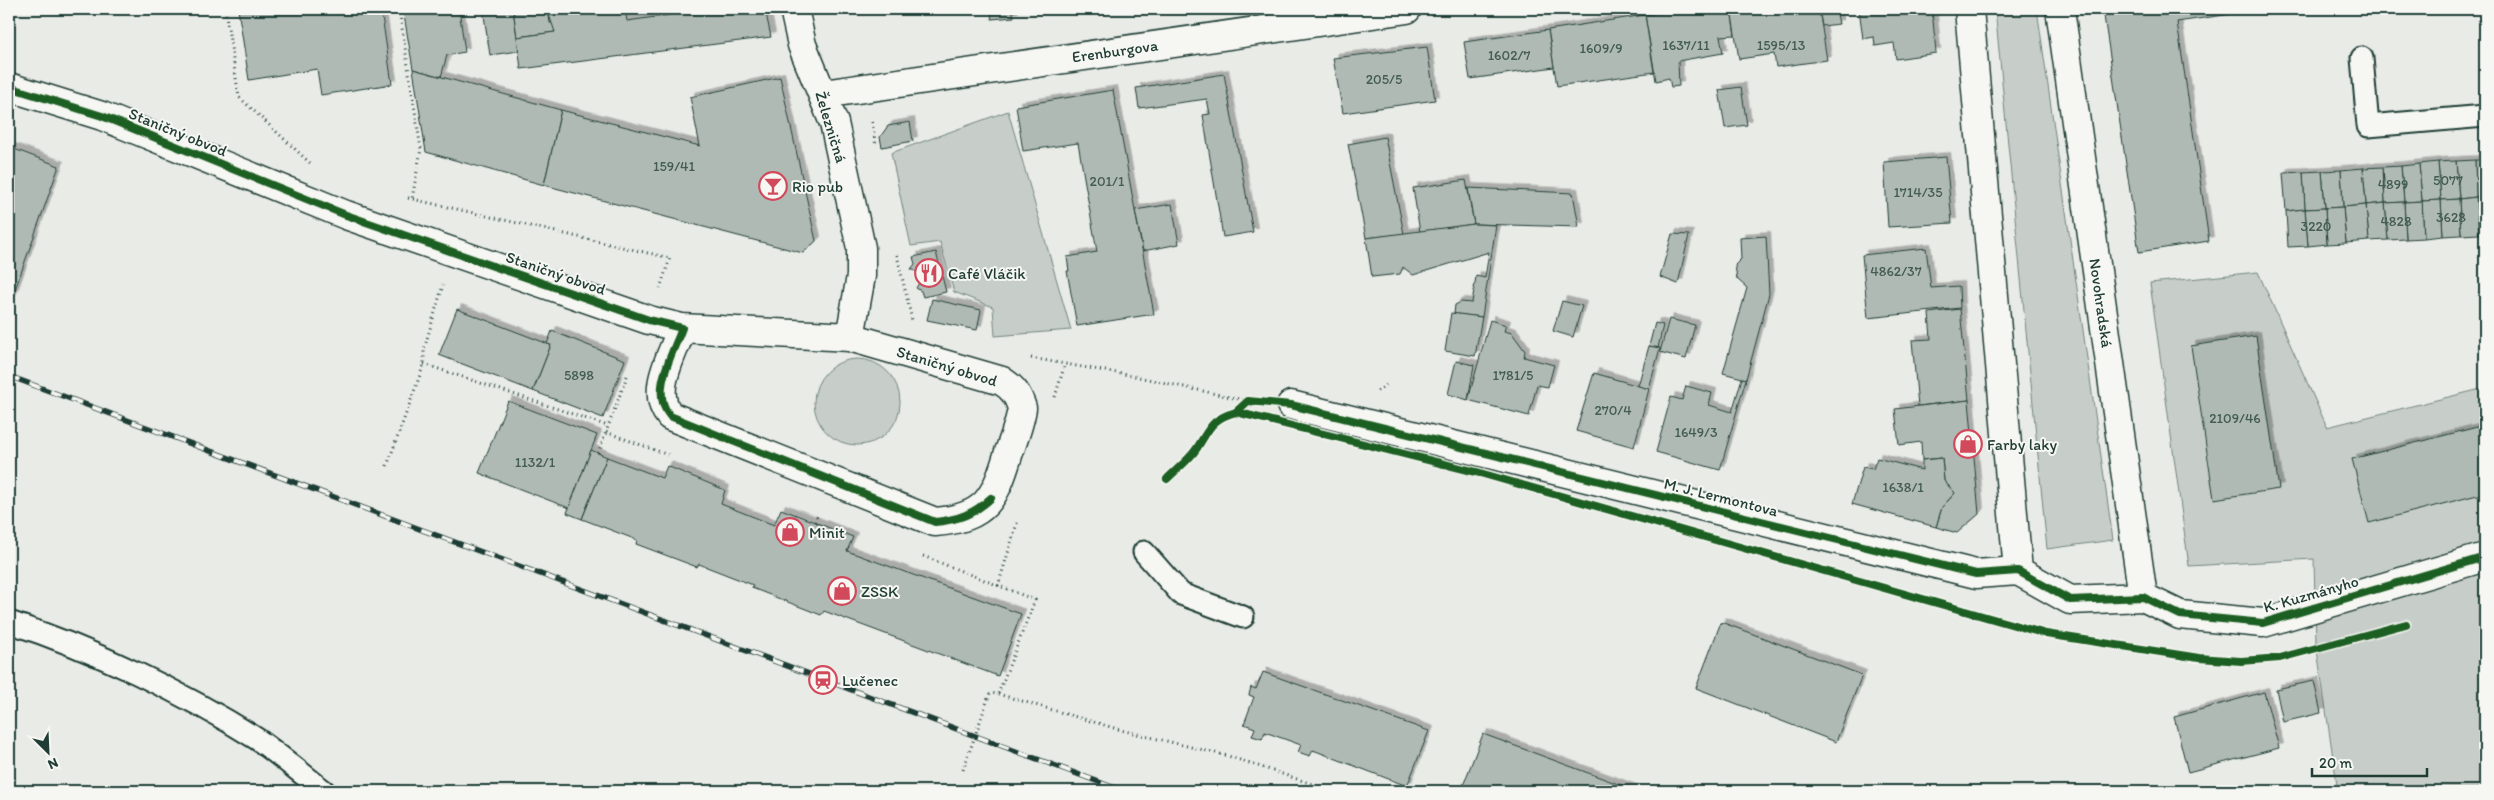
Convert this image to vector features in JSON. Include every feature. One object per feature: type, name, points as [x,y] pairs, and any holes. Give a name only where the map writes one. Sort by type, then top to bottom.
[{"type":"street","name":"Železničná","points":[[794,9],[802,45],[834,123],[861,248],[861,276],[850,337]]},
{"type":"street","name":"Erenburgova","points":[[822,94],[1407,9]]},
{"type":"street","points":[[1968,9],[2018,571],[2070,600],[2143,597]]},
{"type":"street","name":"Novohradská","points":[[2060,9],[2143,597]]},
{"type":"street","name":"Staničný obvod","points":[[9,87],[102,116],[346,215],[649,320],[682,328],[850,337],[1002,382],[1012,388],[1019,397],[1022,408],[999,486],[982,507],[953,521],[935,522],[670,416],[664,409],[660,393],[682,328]]},
{"type":"street","name":"M. J. Lermontova","points":[[1291,404],[1976,574],[2018,571]]},
{"type":"street","name":"K. Kuzmányho","points":[[2143,597],[2180,615],[2263,623],[2485,557]]},
{"type":"lane","points":[[2362,58],[2368,126],[2485,116]]},
{"type":"lane","points":[[1144,552],[1181,594],[1243,617]]},
{"type":"lane","points":[[9,622],[50,635],[127,669],[216,715],[259,740],[324,791]]},
{"type":"path","points":[[399,9],[421,149],[412,199]]},
{"type":"path","points":[[872,122],[877,151]]},
{"type":"path","points":[[387,466],[424,364],[424,349],[437,303],[456,252]]},
{"type":"path","points":[[896,252],[914,329]]},
{"type":"path","points":[[1029,357],[1134,376],[1248,401]]},
{"type":"path","points":[[424,364],[609,426]]},
{"type":"path","points":[[1225,415],[1236,412],[1245,414]]},
{"type":"path","points":[[598,453],[606,432]]},
{"type":"path","points":[[815,522],[818,514]]},
{"type":"path","points":[[998,694],[1121,730],[1228,756],[1333,791]]},
{"type":"shaded area","points":[[1995,9],[2037,9],[2113,540],[2047,549]]},
{"type":"shaded area","points":[[1008,111],[1071,330],[995,336],[993,307],[954,292],[940,242],[911,246],[891,153]]},
{"type":"shaded area","points":[[2258,272],[2327,427],[2485,388],[2485,791],[2338,791],[2316,643],[2314,559],[2189,566],[2150,283]]},
{"type":"shaded area","points":[[857,359],[873,362],[881,366],[893,378],[897,386],[900,402],[897,418],[893,426],[881,438],[873,442],[857,445],[841,442],[833,438],[821,426],[817,418],[814,402],[817,386],[821,378],[833,366],[841,362]]},
{"type":"building","points":[[238,9],[381,9],[392,84],[321,95],[317,69],[249,80]]},
{"type":"building","points":[[403,9],[459,9],[465,52],[447,55],[441,77],[413,69]]},
{"type":"building","points":[[483,9],[513,9],[519,51],[490,55]]},
{"type":"building","points":[[513,9],[548,9],[550,23],[554,23],[555,32],[517,37]]},
{"type":"building","points":[[596,9],[625,9],[627,21],[712,9],[765,9],[771,37],[521,69],[517,37],[555,32],[549,15]]},
{"type":"building","points":[[990,9],[1012,9],[1014,17],[992,19]]},
{"type":"building","points":[[1687,9],[1731,9],[1735,35],[1720,36],[1723,53],[1678,61],[1679,86],[1671,87],[1669,78],[1656,81],[1645,15]]},
{"type":"building","points":[[1731,9],[1819,9],[1827,60],[1776,67],[1774,54],[1739,59]]},
{"type":"building","points":[[1819,9],[1836,9],[1839,24],[1822,26]]},
{"type":"building","points":[[1859,9],[1932,9],[1936,53],[1896,59],[1894,43],[1875,46],[1874,37],[1863,39]]},
{"type":"building","points":[[2103,9],[2265,9],[2177,22],[2209,241],[2139,252]]},
{"type":"building","points":[[1645,15],[1654,72],[1557,86],[1548,30]]},
{"type":"building","points":[[1548,30],[1554,67],[1470,79],[1464,42]]},
{"type":"building","points":[[1427,47],[1435,100],[1343,113],[1333,58]]},
{"type":"building","points":[[413,69],[561,110],[544,185],[426,152]]},
{"type":"building","points":[[1224,74],[1253,232],[1223,237],[1203,115],[1210,114],[1207,99],[1139,108],[1136,88]]},
{"type":"building","points":[[780,77],[816,241],[803,253],[544,185],[561,110],[700,146],[690,97]]},
{"type":"building","points":[[1741,87],[1747,125],[1725,128],[1719,90]]},
{"type":"building","points":[[1113,90],[1154,314],[1077,326],[1067,271],[1069,271],[1067,257],[1097,252],[1078,143],[1023,151],[1016,106]]},
{"type":"building","points":[[910,122],[913,141],[882,147],[880,137],[888,126]]},
{"type":"building","points":[[1385,137],[1404,234],[1366,238],[1348,144]]},
{"type":"building","points":[[9,147],[59,166],[12,298],[9,297]]},
{"type":"building","points":[[1946,157],[1952,223],[1888,227],[1884,162]]},
{"type":"building","points":[[2475,160],[2485,160],[2485,196],[2476,197]]},
{"type":"building","points":[[2475,160],[2476,197],[2459,199],[2456,161]]},
{"type":"building","points":[[2456,161],[2459,199],[2441,200],[2438,162]]},
{"type":"building","points":[[2438,162],[2441,200],[2422,201],[2419,164]]},
{"type":"building","points":[[2419,164],[2422,201],[2404,202],[2401,166]]},
{"type":"building","points":[[2401,166],[2404,202],[2385,203],[2383,167]]},
{"type":"building","points":[[2383,167],[2385,203],[2366,205],[2363,168]]},
{"type":"building","points":[[2363,168],[2366,205],[2343,207],[2341,170]]},
{"type":"building","points":[[2341,170],[2343,207],[2325,208],[2322,171]]},
{"type":"building","points":[[2322,171],[2325,208],[2305,209],[2303,172]]},
{"type":"building","points":[[2303,172],[2305,209],[2286,211],[2283,173]]},
{"type":"building","points":[[1466,180],[1474,224],[1420,232],[1413,188]]},
{"type":"building","points":[[1468,188],[1573,193],[1579,227],[1474,224]]},
{"type":"building","points":[[2485,196],[2485,233],[2479,234],[2476,197]]},
{"type":"building","points":[[2476,197],[2479,234],[2461,235],[2459,199]]},
{"type":"building","points":[[2459,199],[2461,235],[2443,236],[2441,200]]},
{"type":"building","points":[[2441,200],[2443,236],[2424,238],[2422,201]]},
{"type":"building","points":[[2422,201],[2424,238],[2406,239],[2404,202]]},
{"type":"building","points":[[2404,202],[2406,239],[2388,240],[2385,203]]},
{"type":"building","points":[[2385,203],[2388,240],[2369,241],[2366,205]]},
{"type":"building","points":[[1172,204],[1179,244],[1143,251],[1135,210]]},
{"type":"building","points":[[2366,205],[2369,241],[2346,243],[2343,207]]},
{"type":"building","points":[[2343,207],[2346,243],[2327,244],[2325,208]]},
{"type":"building","points":[[2325,208],[2327,244],[2308,246],[2305,209]]},
{"type":"building","points":[[2305,209],[2308,246],[2288,247],[2286,211]]},
{"type":"building","points":[[1474,224],[1496,225],[1482,317],[1454,314],[1455,305],[1461,302],[1472,303],[1476,276],[1485,278],[1489,252],[1413,275],[1403,267],[1400,274],[1372,277],[1366,238]]},
{"type":"building","points":[[1672,234],[1689,235],[1678,284],[1660,277]]},
{"type":"building","points":[[1766,236],[1769,294],[1746,379],[1723,373],[1747,288],[1737,279],[1735,265],[1741,259],[1740,238]]},
{"type":"building","points":[[1926,248],[1931,288],[1959,286],[1960,308],[1868,318],[1862,255]]},
{"type":"building","points":[[936,252],[946,292],[923,297],[921,291],[916,288],[919,283],[917,272],[911,269],[915,264],[913,257]]},
{"type":"building","points":[[932,299],[981,310],[977,330],[927,320]]},
{"type":"building","points":[[1562,301],[1582,306],[1573,337],[1553,331]]},
{"type":"building","points":[[457,309],[551,345],[533,391],[439,355]]},
{"type":"building","points":[[1960,309],[1969,400],[1918,406],[1912,340],[1931,339],[1929,313]]},
{"type":"building","points":[[1451,313],[1482,317],[1475,356],[1445,351]]},
{"type":"building","points":[[1669,319],[1695,325],[1686,359],[1660,352]]},
{"type":"building","points":[[1490,320],[1506,325],[1504,331],[1512,333],[1525,351],[1524,357],[1554,365],[1548,387],[1537,385],[1529,416],[1468,400]]},
{"type":"building","points":[[1655,323],[1663,325],[1658,348],[1649,346]]},
{"type":"building","points":[[552,331],[625,360],[603,418],[533,391],[551,345],[547,344]]},
{"type":"building","points":[[2256,336],[2279,489],[2214,499],[2191,346]]},
{"type":"building","points":[[1649,346],[1660,348],[1649,389],[1638,386]]},
{"type":"building","points":[[1456,361],[1474,365],[1468,400],[1448,394]]},
{"type":"building","points":[[1594,373],[1649,389],[1634,447],[1576,431]]},
{"type":"building","points":[[1742,378],[1746,379],[1720,470],[1656,452],[1671,397],[1682,400],[1686,386],[1712,393],[1709,405],[1732,412]]},
{"type":"building","points":[[1969,400],[1979,514],[1957,533],[1936,527],[1942,507],[1955,493],[1944,481],[1942,458],[1922,460],[1921,442],[1899,445],[1895,409]]},
{"type":"building","points":[[508,401],[597,435],[569,508],[479,473]]},
{"type":"building","points":[[2485,425],[2485,493],[2369,523],[2352,459]]},
{"type":"building","points":[[591,450],[607,457],[582,519],[567,513]]},
{"type":"building","points":[[607,457],[662,478],[667,466],[725,490],[721,504],[774,525],[781,509],[853,537],[847,551],[1021,614],[998,676],[824,611],[821,615],[752,588],[753,585],[699,564],[697,567],[636,544],[637,540],[582,519]]},
{"type":"building","points":[[1877,458],[1922,470],[1922,460],[1942,458],[1944,481],[1955,493],[1942,507],[1936,527],[1852,504],[1863,467],[1873,469]]},
{"type":"building","points":[[1721,622],[1862,675],[1836,742],[1696,688]]},
{"type":"building","points":[[1263,672],[1429,731],[1407,786],[1313,750],[1310,756],[1298,752],[1301,745],[1265,732],[1262,739],[1252,736],[1255,728],[1244,724],[1254,697],[1249,695],[1251,687],[1256,689]]},
{"type":"building","points":[[2314,681],[2321,713],[2283,722],[2276,689]]},
{"type":"building","points":[[2264,692],[2279,748],[2188,772],[2174,717]]},
{"type":"building","points":[[1483,734],[1637,791],[1461,791]]},
{"type":"railway","points":[[9,376],[1123,791]]},
{"type":"cycle path","points":[[9,87],[102,116],[346,215],[649,320],[682,328],[662,384],[664,406],[670,416],[935,522],[951,520],[965,515],[991,498]]},
{"type":"cycle path","points":[[1236,412],[1248,401],[1291,405],[1976,574],[2018,571],[2070,600],[2143,597],[2180,615],[2263,623],[2485,557]]},
{"type":"cycle path","points":[[1167,479],[1194,452],[1216,421],[1236,412],[1480,473],[2046,634],[2199,658],[2241,661],[2280,658],[2406,624]]},
{"type":"place","name":"Rio pub","points":[[773,186]]},
{"type":"place","name":"Café Vláčik","points":[[929,273]]},
{"type":"place","name":"Farby laky","points":[[1968,444]]},
{"type":"place","name":"Minit","points":[[790,532]]},
{"type":"place","name":"ZSSK","points":[[842,591]]},
{"type":"place","name":"Lučenec","points":[[823,680]]}]
